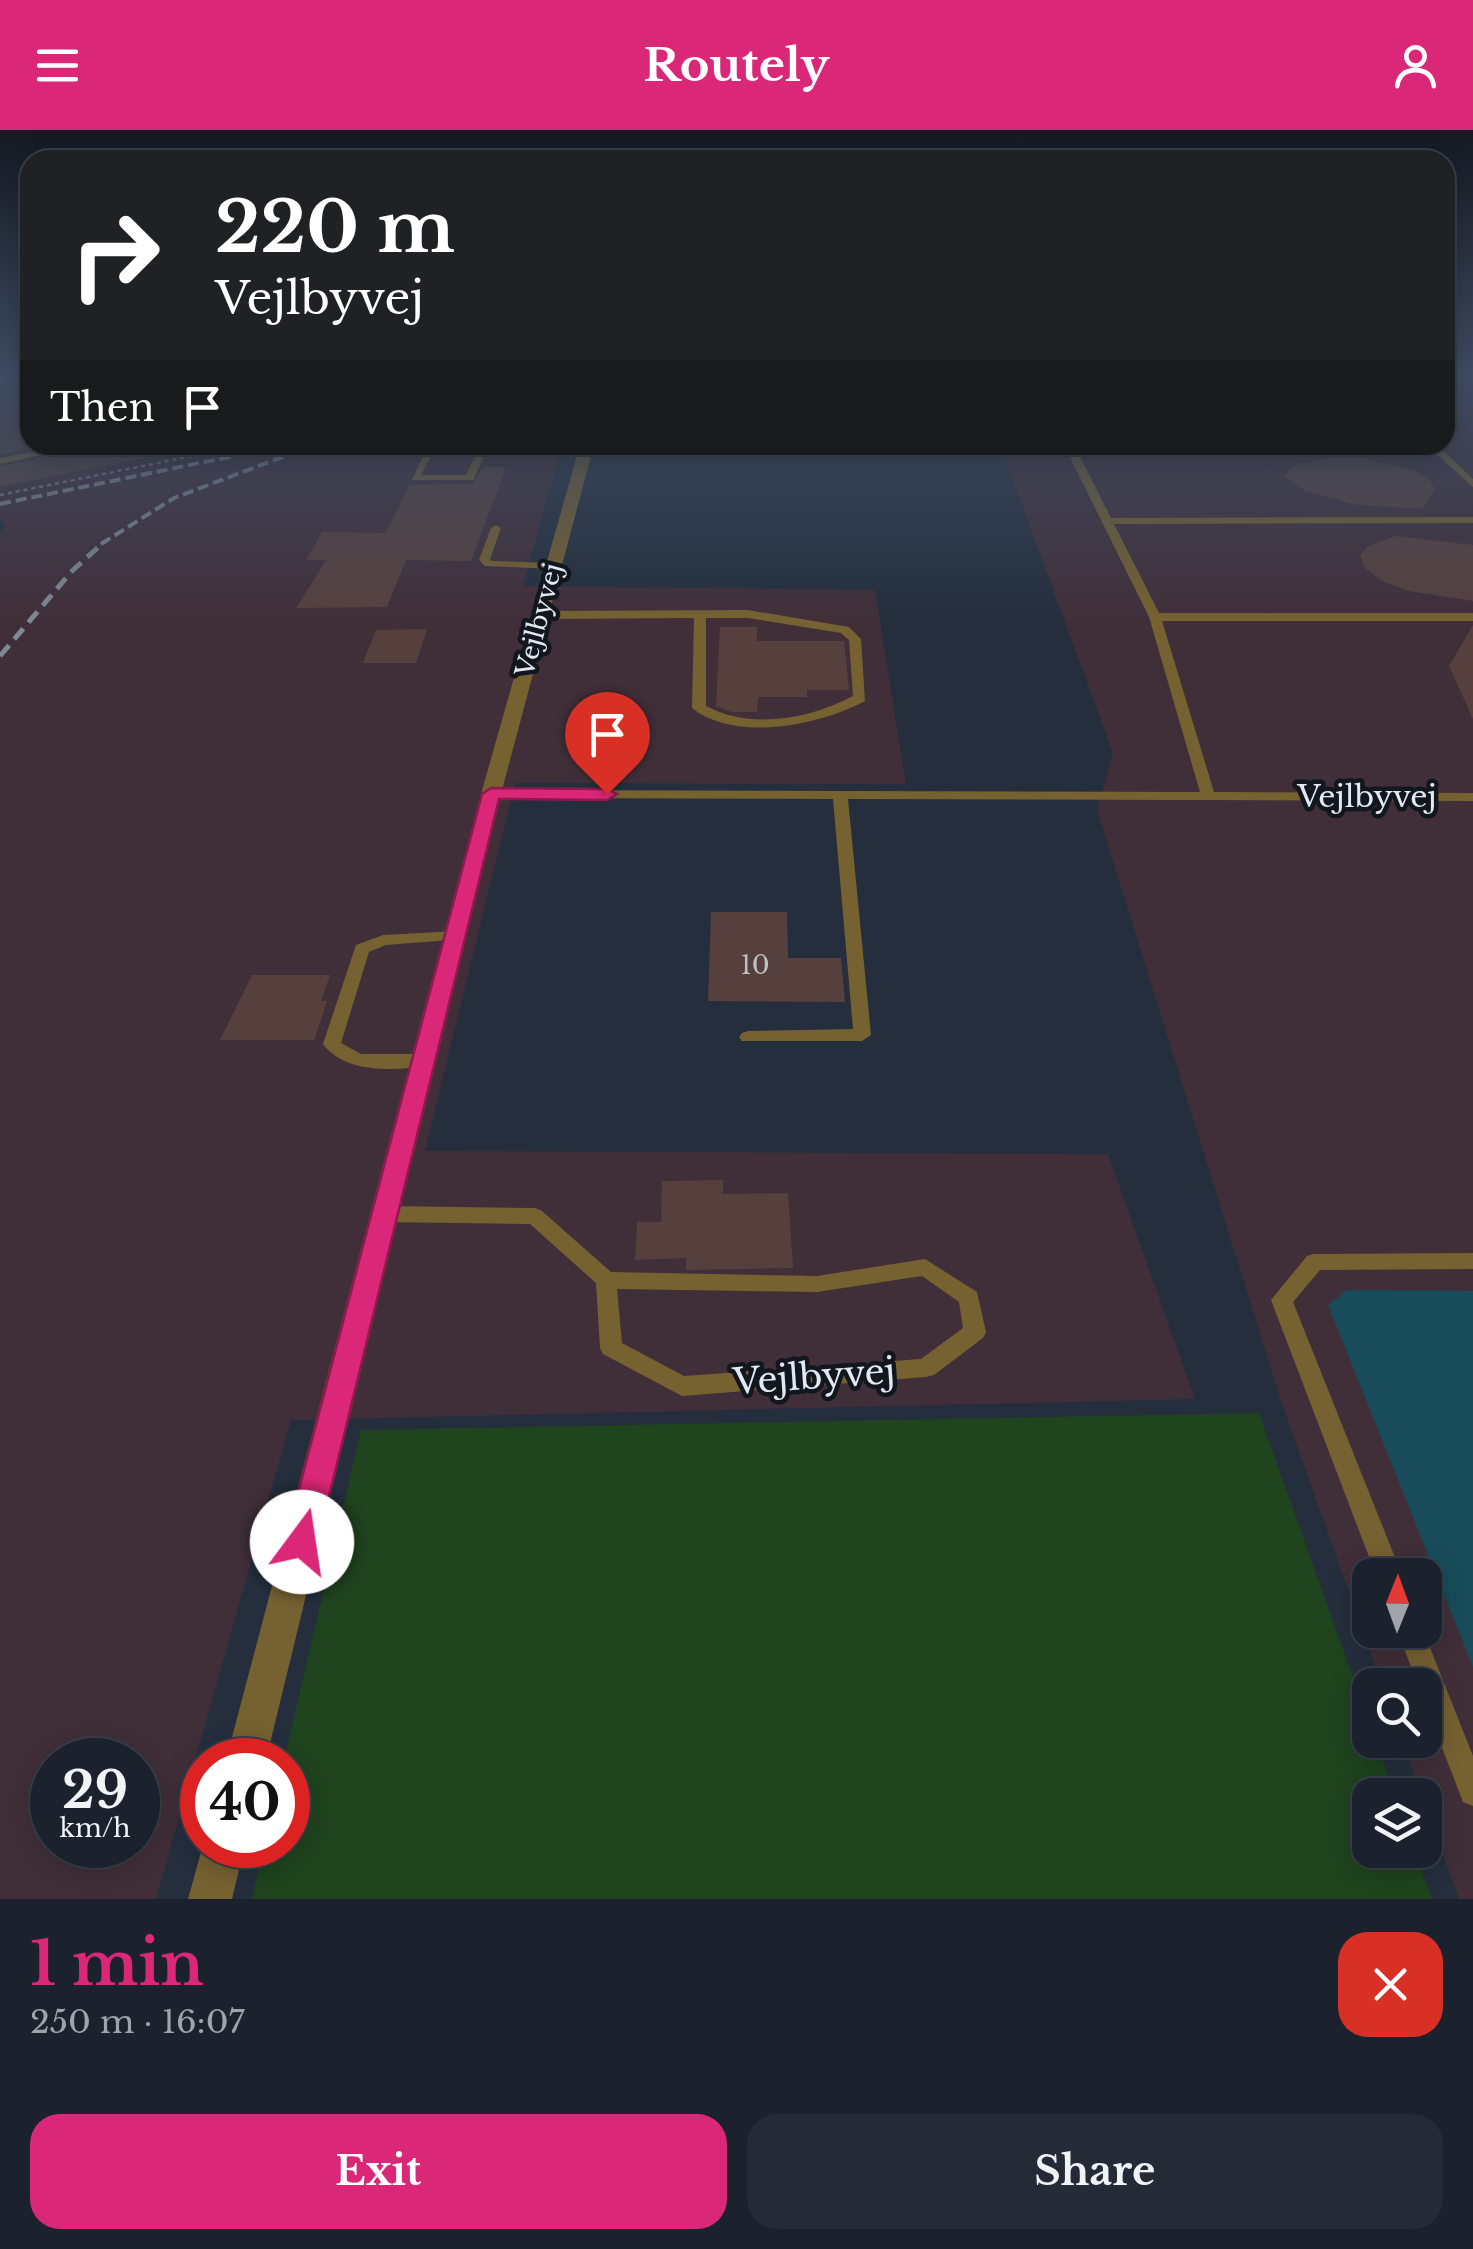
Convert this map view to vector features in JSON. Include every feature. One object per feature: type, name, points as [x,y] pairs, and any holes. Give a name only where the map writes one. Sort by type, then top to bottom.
[{"type":"street","name":"Vejlbyvej","points":[[252,1738],[491,794],[584,457]]},
{"type":"street","points":[[210,1899],[218,1868]]},
{"type":"lane","name":"Vejlbyvej","points":[[426,457],[415,478],[470,478],[480,457]]},
{"type":"lane","points":[[1075,457],[1154,617],[1208,796]]},
{"type":"lane","points":[[1444,457],[1473,484]]},
{"type":"lane","points":[[1108,521],[1473,520]]},
{"type":"lane","points":[[496,528],[484,560],[488,564],[554,566]]},
{"type":"lane","points":[[540,615],[700,614],[779,617],[845,630],[855,639],[860,698],[839,712],[810,719],[762,722],[712,718],[698,708],[700,614]]},
{"type":"lane","points":[[1154,617],[1473,617]]},
{"type":"lane","name":"Vejlbyvej","points":[[491,794],[1473,797]]},
{"type":"lane","points":[[748,1036],[862,1035],[840,795]]},
{"type":"lane","points":[[425,1060],[354,1059],[338,1053],[332,1044],[362,950],[382,940],[457,936]]},
{"type":"lane","points":[[385,1214],[535,1216],[606,1280]]},
{"type":"lane","points":[[1382,1558],[1282,1300],[1314,1262],[1473,1262]]},
{"type":"lane","name":"Vejlbyvej","points":[[925,1267],[969,1298],[976,1332],[926,1368],[682,1386],[611,1348],[606,1280],[817,1284],[925,1267]]},
{"type":"lane","points":[[1417,1648],[1473,1792]]},
{"type":"path","points":[[0,495],[189,457]]},
{"type":"shaded area","points":[[0,457],[559,457],[523,586],[875,590],[906,784],[515,783],[425,1151],[1108,1154],[1195,1399],[291,1420],[201,1738],[180,1738],[180,1814],[156,1899],[0,1899],[0,533],[6,526],[0,519]]},
{"type":"shaded area","points":[[1004,457],[1473,457],[1473,1899],[1459,1899],[1442,1852],[1442,1778],[1415,1778],[1408,1758],[1442,1758],[1442,1668],[1376,1668],[1369,1648],[1442,1648],[1442,1558],[1352,1558],[1352,1601],[1281,1401],[1097,810],[1113,753]]},
{"type":"green space","points":[[1259,1413],[1352,1674],[1352,1758],[1382,1758],[1389,1778],[1352,1778],[1352,1868],[1421,1868],[1432,1899],[252,1899],[259,1868],[310,1868],[310,1738],[289,1738],[361,1430]]},
{"type":"water","points":[[1347,1290],[1473,1291],[1473,1667],[1442,1590],[1442,1558],[1429,1558],[1328,1305]]},
{"type":"building","points":[[44,457],[151,457],[0,487],[0,467]]},
{"type":"building","points":[[1337,457],[1364,458],[1415,471],[1430,480],[1435,490],[1422,509],[1357,505],[1305,491],[1284,476],[1296,464]]},
{"type":"building","points":[[483,467],[506,467],[471,561],[406,560],[387,607],[296,608],[326,560],[306,560],[322,532],[386,533],[410,485],[473,484]]},
{"type":"building","points":[[1396,536],[1473,545],[1473,601],[1409,591],[1382,581],[1365,568],[1360,556],[1368,546]]},
{"type":"building","points":[[1473,625],[1473,719],[1449,666]]},
{"type":"building","points":[[720,627],[757,627],[757,641],[844,641],[849,690],[807,690],[807,697],[758,697],[757,712],[732,712],[716,706]]},
{"type":"building","points":[[427,629],[416,663],[363,663],[376,630]]},
{"type":"building","points":[[711,912],[787,912],[788,958],[841,958],[845,1002],[708,1001]]},
{"type":"building","points":[[252,975],[330,975],[321,1001],[327,1001],[314,1040],[220,1040]]},
{"type":"building","points":[[723,1180],[723,1194],[788,1193],[793,1268],[686,1270],[686,1258],[635,1260],[637,1222],[661,1222],[662,1181]]},
{"type":"railway","points":[[0,504],[231,457]]},
{"type":"railway","points":[[104,542],[174,498],[283,457]]},
{"type":"railway","points":[[0,656],[72,571],[104,542]]},
{"type":"route","points":[[302,1542],[491,794],[607,794]]}]
